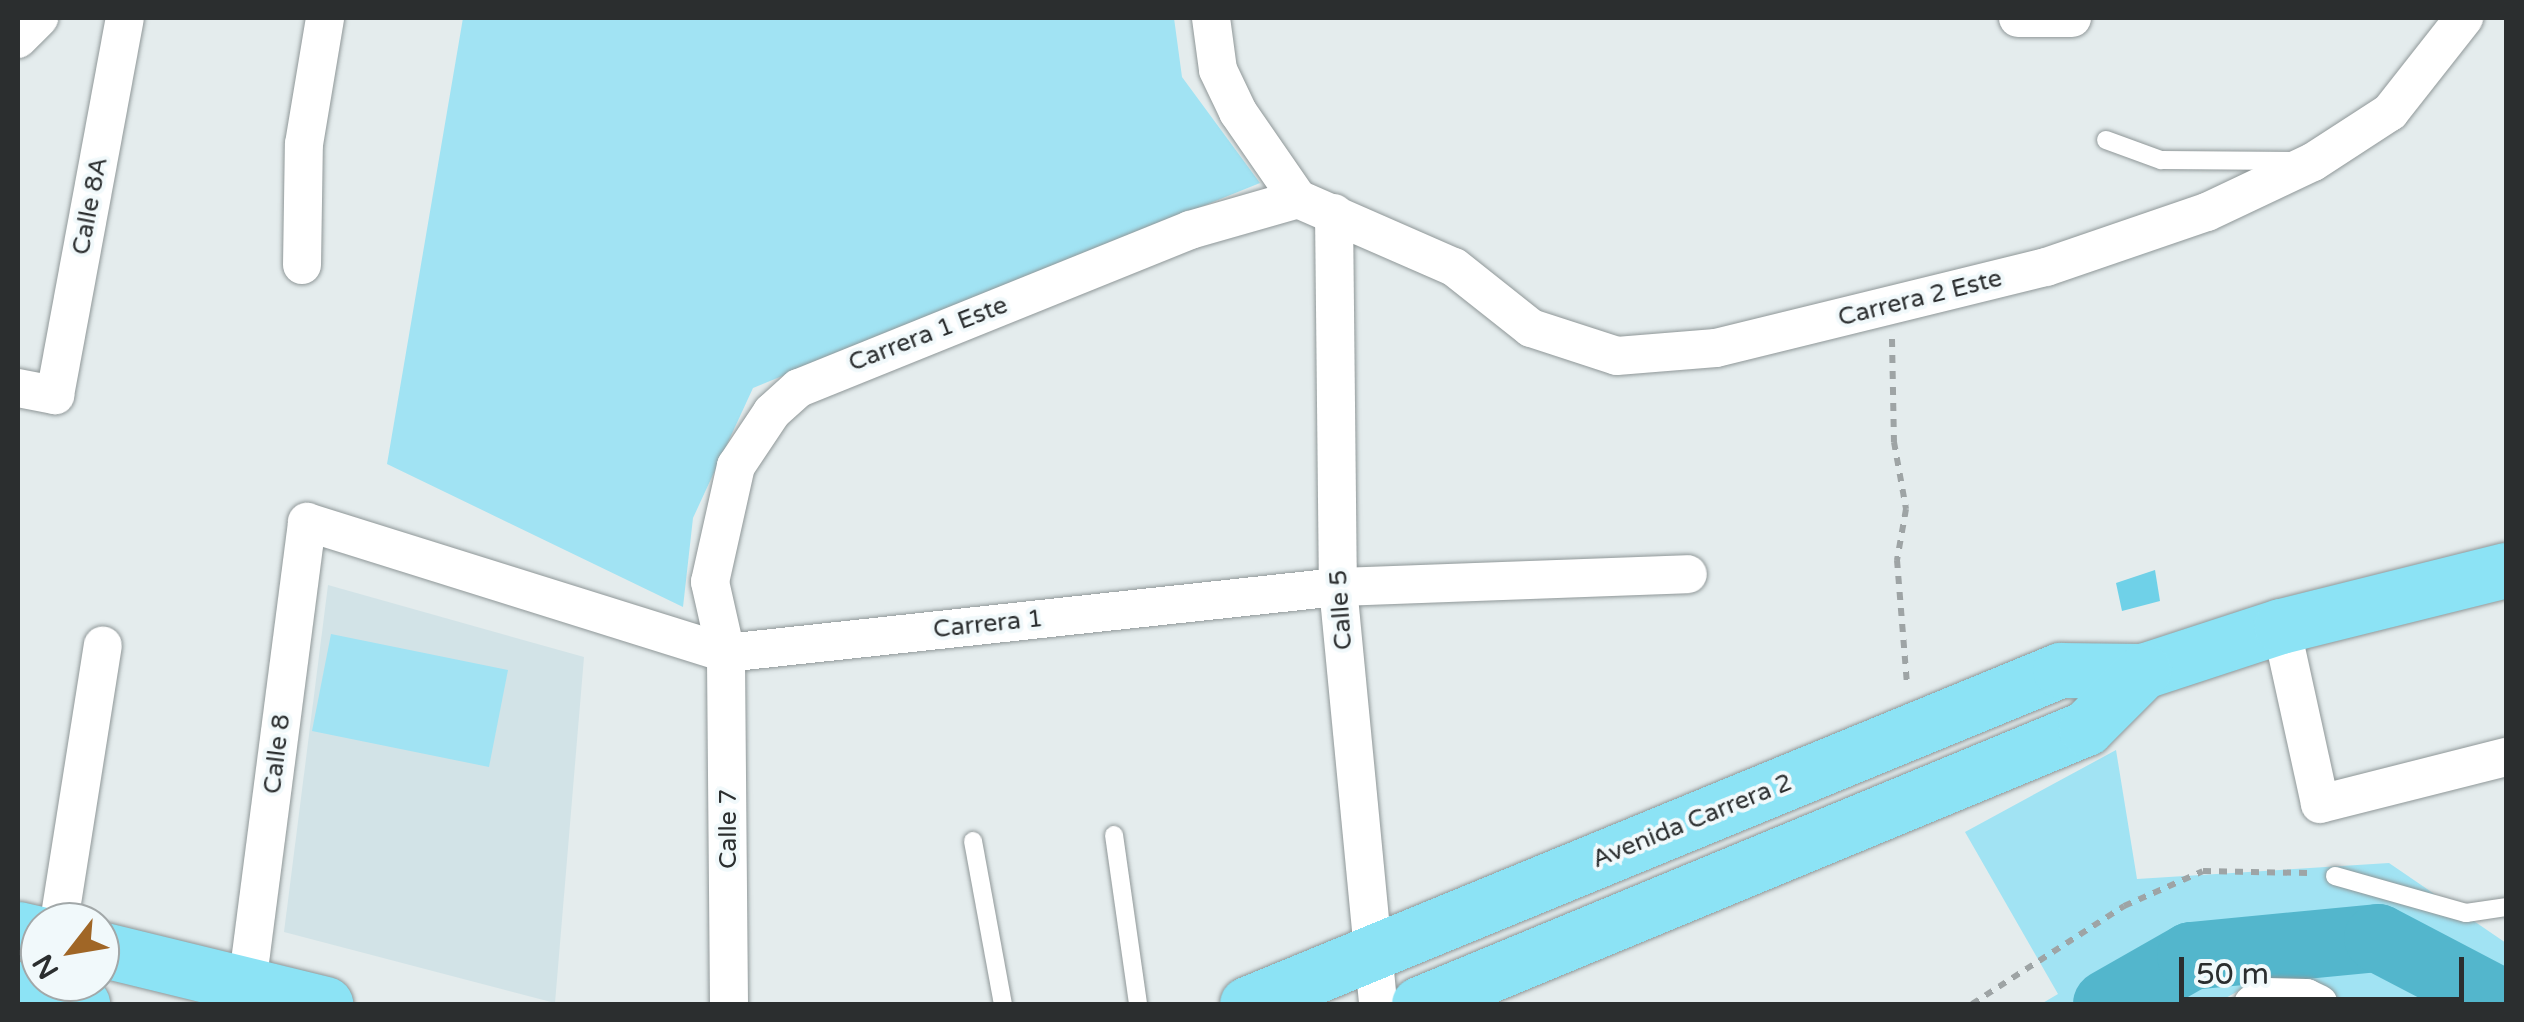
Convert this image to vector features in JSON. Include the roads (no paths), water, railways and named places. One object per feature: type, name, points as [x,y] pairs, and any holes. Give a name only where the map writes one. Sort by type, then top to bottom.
[{"type":"main road","name":"Avenida Carrera 2","points":[[1247,1004],[1374,979],[1913,730],[2060,670],[2143,670],[2281,626],[2506,570]]},
{"type":"main road","name":"Avenida Carrera 2","points":[[1418,1004],[2086,728],[2143,670]]},
{"type":"main road","points":[[120,954],[325,1004]]},
{"type":"street","points":[[18,38],[40,18]]},
{"type":"street","name":"Calle 8A","points":[[18,388],[54,395],[126,18]]},
{"type":"street","points":[[302,265],[304,144],[325,18]]},
{"type":"street","points":[[1211,18],[1218,70],[1238,112],[1298,200],[1334,213]]},
{"type":"street","points":[[2018,18],[2072,18]]},
{"type":"street","name":"Carrera 2 Este","points":[[1334,213],[1454,267],[1531,328],[1618,356],[1716,348],[2046,267],[2207,212],[2313,162],[2390,112],[2464,18]]},
{"type":"street","name":"Carrera 1 Este","points":[[726,652],[710,582],[722,516],[736,466],[752,438],[799,388],[1190,230],[1298,200]]},
{"type":"street","name":"Calle 5","points":[[1334,213],[1338,587],[1374,979]]},
{"type":"street","name":"Carrera 1","points":[[307,522],[726,652],[1338,587],[1688,574]]},
{"type":"street","name":"Calle 8","points":[[247,985],[307,522]]},
{"type":"street","points":[[2281,626],[2320,804],[2506,757]]},
{"type":"street","points":[[62,902],[102,645]]},
{"type":"street","name":"Calle 7","points":[[726,652],[729,1004]]},
{"type":"street","points":[[2253,1004],[2266,997],[2306,998],[2319,1004]]},
{"type":"lane","points":[[2106,140],[2161,160],[2313,162]]},
{"type":"lane","points":[[1114,835],[1138,1004]]},
{"type":"lane","points":[[973,841],[1003,1004]]},
{"type":"lane","points":[[2335,876],[2466,913],[2506,907]]},
{"type":"waterway","points":[[2107,1004],[2191,956],[2378,938],[2504,1004]]}]
